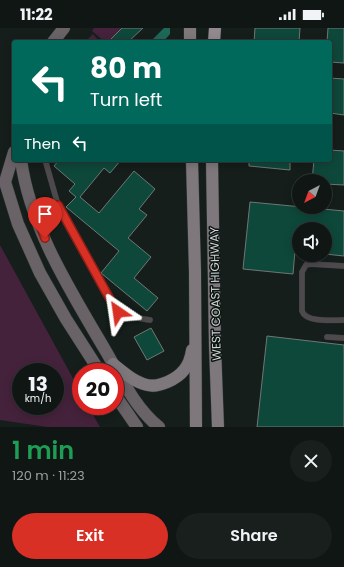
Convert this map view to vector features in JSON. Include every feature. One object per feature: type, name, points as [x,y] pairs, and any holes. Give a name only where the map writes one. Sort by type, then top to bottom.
[{"type":"highway","points":[[214,28],[214,40]]},
{"type":"main road","points":[[190,28],[190,40]]},
{"type":"main road","points":[[220,40],[221,28]]},
{"type":"main road","name":"WEST COAST HIGHWAY","points":[[192,162],[196,333],[196,427]]},
{"type":"main road","name":"WEST COAST HIGHWAY","points":[[212,162],[218,427]]},
{"type":"main road","points":[[124,372],[138,382],[148,385],[158,385],[177,377],[190,361],[196,333]]},
{"type":"street","points":[[55,40],[64,28]]},
{"type":"street","points":[[12,157],[3,182],[18,224],[40,273],[66,319],[94,363]]},
{"type":"street","points":[[21,162],[24,178],[35,212],[56,263],[80,309],[111,363]]},
{"type":"street","points":[[3,182],[24,178]]},
{"type":"street","points":[[124,383],[152,422],[159,427]]},
{"type":"street","points":[[124,408],[137,427]]},
{"type":"lane","points":[[46,163],[58,205],[116,310],[125,316],[150,320]]},
{"type":"lane","points":[[35,212],[58,205]]},
{"type":"lane","points":[[344,266],[310,264],[306,265],[302,272],[303,315],[310,319],[344,320]]},
{"type":"lane","points":[[327,337],[344,338]]},
{"type":"shaded area","points":[[94,28],[125,28],[115,40],[103,40],[92,31]]},
{"type":"shaded area","points":[[164,28],[170,28],[170,34],[165,40],[152,40]]},
{"type":"shaded area","points":[[93,34],[98,40],[87,40]]},
{"type":"shaded area","points":[[0,245],[72,377],[72,415],[93,415],[100,427],[47,427],[0,420]]},
{"type":"building","points":[[122,28],[143,28],[130,40],[110,40]]},
{"type":"building","points":[[255,28],[300,28],[299,40],[254,40]]},
{"type":"building","points":[[328,28],[344,28],[344,63],[332,62],[332,40],[327,40]]},
{"type":"building","points":[[332,78],[344,79],[344,115],[332,113]]},
{"type":"building","points":[[332,150],[344,151],[344,185],[332,184],[332,174],[313,174],[314,162],[332,162]]},
{"type":"building","points":[[57,162],[119,162],[110,173],[104,168],[80,197],[99,213],[134,171],[155,189],[139,209],[147,215],[128,238],[151,257],[134,278],[158,298],[147,311],[101,273],[119,251],[66,207],[76,197],[69,191],[75,184],[54,166]]},
{"type":"building","points":[[249,162],[290,162],[290,170],[249,166]]},
{"type":"building","points":[[250,202],[292,206],[292,214],[332,214],[332,210],[344,211],[344,256],[332,255],[332,222],[292,222],[292,262],[294,262],[293,274],[243,269]]},
{"type":"building","points":[[151,328],[164,351],[147,360],[134,337]]},
{"type":"building","points":[[267,336],[344,345],[344,427],[257,427]]},
{"type":"route","points":[[45,238],[35,212],[58,205],[118,312]]}]
